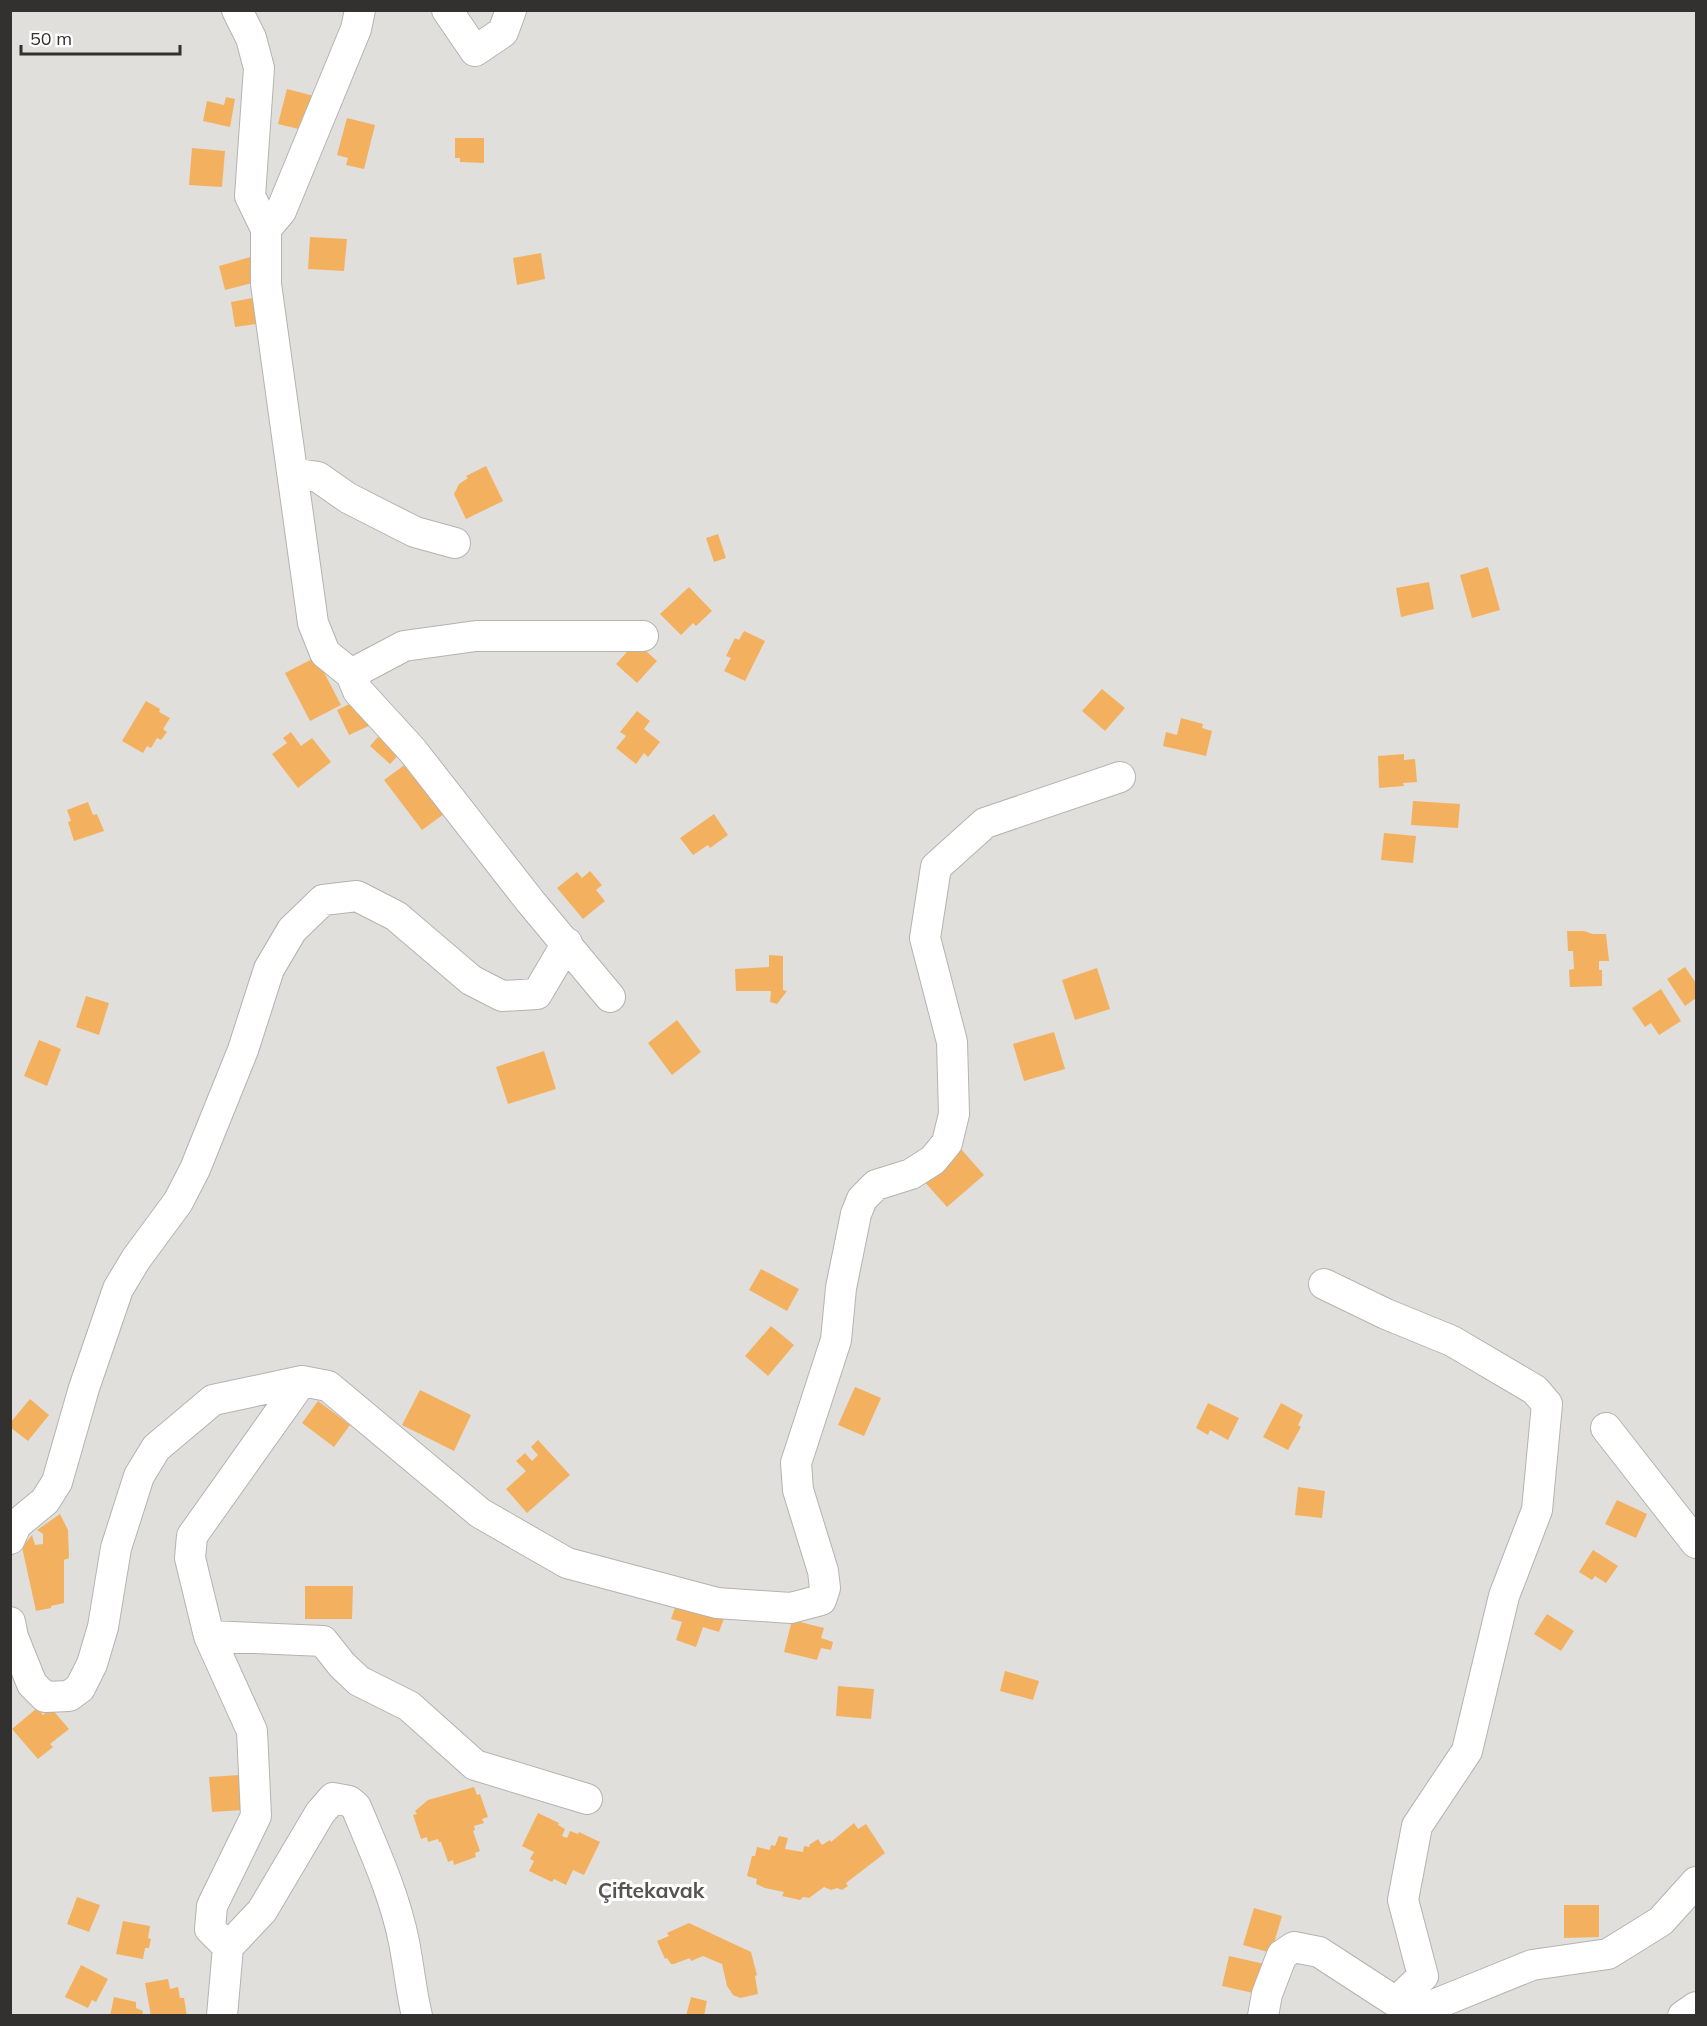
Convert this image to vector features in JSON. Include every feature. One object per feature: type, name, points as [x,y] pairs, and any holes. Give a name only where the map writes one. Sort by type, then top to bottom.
[{"type":"street","points":[[237,10],[251,38],[259,68],[250,196],[266,229],[266,284],[313,623],[325,653],[351,674],[358,690],[412,750],[530,901],[610,997]]},
{"type":"street","points":[[266,229],[281,211],[356,29],[360,10]]},
{"type":"street","points":[[447,10],[475,51],[502,32],[511,10]]},
{"type":"street","points":[[292,473],[318,477],[348,498],[415,532],[455,543]]},
{"type":"street","points":[[351,674],[404,646],[476,636],[644,636]]},
{"type":"street","points":[[10,1622],[13,1636],[32,1684],[45,1697],[69,1695],[80,1688],[92,1664],[103,1627],[116,1548],[139,1476],[156,1448],[213,1400],[302,1381],[328,1386],[480,1513],[567,1563],[717,1603],[791,1608],[821,1600],[825,1588],[823,1571],[798,1491],[796,1463],[836,1340],[841,1288],[856,1214],[862,1199],[876,1185],[911,1174],[933,1160],[947,1143],[954,1114],[952,1042],[925,938],[936,867],[985,823],[1120,777]]},
{"type":"street","points":[[10,1539],[16,1525],[45,1501],[57,1482],[84,1388],[118,1289],[135,1259],[178,1202],[195,1169],[243,1050],[269,969],[291,930],[323,900],[357,896],[396,916],[471,980],[502,996],[537,994],[567,943]]},
{"type":"street","points":[[1324,1284],[1386,1314],[1452,1341],[1535,1390],[1547,1404],[1537,1510],[1504,1596],[1467,1751],[1416,1826],[1403,1900],[1423,1976],[1396,2002]]},
{"type":"street","points":[[228,1947],[210,1929],[212,1906],[256,1816],[252,1731],[209,1636],[190,1558],[192,1536],[302,1381]]},
{"type":"street","points":[[1606,1428],[1696,1543]]},
{"type":"street","points":[[209,1636],[323,1641],[342,1665],[359,1681],[409,1706],[475,1765],[587,1799]]},
{"type":"street","points":[[222,2016],[228,1947],[262,1911],[320,1813],[333,1798],[343,1798],[356,1807],[387,1886],[404,1941],[417,2016]]},
{"type":"street","points":[[1263,2016],[1267,1994],[1282,1955],[1294,1947],[1319,1953],[1396,2002],[1426,2008],[1532,1965],[1608,1954],[1661,1921],[1696,1882]]},
{"type":"street","points":[[1683,2016],[1696,2007]]},
{"type":"building","points":[[287,89],[318,97],[311,132],[278,124]]},
{"type":"building","points":[[226,97],[235,99],[230,127],[203,121],[207,101],[224,105]]},
{"type":"building","points":[[347,118],[375,125],[364,169],[346,165],[348,158],[337,155]]},
{"type":"building","points":[[455,138],[484,138],[484,163],[460,162],[460,158],[455,158]]},
{"type":"building","points":[[192,148],[225,151],[222,187],[189,185]]},
{"type":"building","points":[[310,237],[347,239],[344,271],[308,269]]},
{"type":"building","points":[[541,253],[545,279],[517,285],[513,258]]},
{"type":"building","points":[[254,256],[260,281],[225,290],[219,266]]},
{"type":"building","points":[[258,297],[262,323],[235,327],[231,302]]},
{"type":"building","points":[[486,466],[503,501],[466,519],[454,494],[459,484],[468,478],[466,476]]},
{"type":"building","points":[[718,534],[726,558],[714,562],[706,538]]},
{"type":"building","points":[[1488,567],[1500,610],[1472,618],[1460,575]]},
{"type":"building","points":[[1429,582],[1434,609],[1401,617],[1396,588]]},
{"type":"building","points":[[689,587],[712,611],[696,626],[693,623],[681,635],[660,614]]},
{"type":"building","points":[[744,631],[765,641],[745,681],[724,671],[731,658],[726,656],[735,638],[739,640]]},
{"type":"building","points":[[636,642],[657,661],[637,683],[616,664]]},
{"type":"building","points":[[316,657],[341,705],[310,721],[285,673]]},
{"type":"building","points":[[1102,689],[1125,708],[1105,731],[1082,711]]},
{"type":"building","points":[[358,700],[373,724],[349,735],[337,710]]},
{"type":"building","points":[[146,701],[170,718],[163,729],[167,732],[161,740],[157,738],[151,748],[147,746],[143,753],[122,741]]},
{"type":"building","points":[[637,711],[650,721],[644,729],[660,742],[648,757],[644,753],[636,764],[616,748],[626,736],[620,732]]},
{"type":"building","points":[[1181,718],[1203,724],[1202,728],[1212,731],[1206,756],[1163,746],[1166,732],[1177,735]]},
{"type":"building","points":[[386,728],[406,747],[390,764],[370,746]]},
{"type":"building","points":[[291,732],[301,746],[312,738],[331,762],[298,788],[272,754],[287,743],[283,738]]},
{"type":"building","points":[[1404,754],[1404,760],[1415,759],[1417,782],[1403,783],[1404,786],[1379,788],[1378,756]]},
{"type":"building","points":[[410,761],[448,811],[422,830],[384,780]]},
{"type":"building","points":[[1413,801],[1460,804],[1458,828],[1411,825]]},
{"type":"building","points":[[88,802],[93,815],[97,814],[104,831],[74,841],[67,810]]},
{"type":"building","points":[[714,814],[728,835],[710,848],[708,845],[693,855],[680,838]]},
{"type":"building","points":[[1384,833],[1416,836],[1413,863],[1381,860]]},
{"type":"building","points":[[590,871],[602,885],[596,890],[605,901],[583,919],[557,888],[577,872],[582,878]]},
{"type":"building","points":[[1567,931],[1606,934],[1609,961],[1599,961],[1599,970],[1602,970],[1602,986],[1570,987],[1569,970],[1574,969],[1573,951],[1568,951]]},
{"type":"building","points":[[769,955],[783,956],[783,990],[787,991],[777,1004],[770,1002],[771,991],[736,991],[735,969],[769,967]]},
{"type":"building","points":[[1685,967],[1696,983],[1696,998],[1685,1006],[1667,979]]},
{"type":"building","points":[[1097,968],[1110,1009],[1075,1020],[1062,980]]},
{"type":"building","points":[[1661,989],[1681,1021],[1659,1035],[1651,1023],[1645,1027],[1632,1008]]},
{"type":"building","points":[[86,996],[109,1003],[99,1035],[76,1027]]},
{"type":"building","points":[[677,1020],[701,1052],[672,1075],[648,1043]]},
{"type":"building","points":[[1054,1032],[1065,1069],[1024,1081],[1013,1044]]},
{"type":"building","points":[[39,1040],[61,1049],[47,1086],[24,1076]]},
{"type":"building","points":[[544,1051],[556,1089],[508,1104],[496,1067]]},
{"type":"building","points":[[960,1148],[984,1175],[947,1207],[923,1180]]},
{"type":"building","points":[[761,1269],[799,1289],[787,1311],[749,1290]]},
{"type":"building","points":[[771,1326],[794,1345],[768,1376],[745,1356]]},
{"type":"building","points":[[855,1387],[881,1398],[864,1436],[838,1425]]},
{"type":"building","points":[[420,1390],[471,1415],[454,1451],[402,1425]]},
{"type":"building","points":[[30,1399],[49,1415],[28,1441],[10,1427],[10,1423]]},
{"type":"building","points":[[318,1401],[350,1425],[334,1447],[302,1423]]},
{"type":"building","points":[[1208,1403],[1239,1418],[1228,1440],[1210,1430],[1208,1435],[1196,1428]]},
{"type":"building","points":[[1281,1403],[1303,1415],[1298,1425],[1301,1427],[1288,1450],[1263,1437]]},
{"type":"building","points":[[538,1440],[570,1475],[527,1513],[506,1489],[526,1471],[516,1461],[525,1453],[532,1461],[538,1455],[531,1447]]},
{"type":"building","points":[[1298,1487],[1325,1491],[1322,1518],[1295,1515]]},
{"type":"building","points":[[1617,1500],[1647,1514],[1636,1538],[1605,1524]]},
{"type":"building","points":[[60,1514],[68,1530],[69,1558],[64,1560],[64,1603],[36,1611],[22,1547],[32,1535],[35,1545],[43,1544],[43,1534],[37,1530]]},
{"type":"building","points":[[1593,1550],[1618,1566],[1606,1583],[1595,1576],[1592,1580],[1579,1572]]},
{"type":"building","points":[[305,1586],[353,1586],[352,1619],[305,1619]]},
{"type":"building","points":[[679,1596],[726,1613],[719,1632],[703,1627],[696,1647],[676,1640],[682,1622],[671,1619]]},
{"type":"building","points":[[1547,1614],[1574,1631],[1561,1651],[1534,1634]]},
{"type":"building","points":[[792,1620],[824,1628],[821,1638],[833,1642],[831,1650],[821,1648],[817,1660],[784,1652]]},
{"type":"building","points":[[1005,1671],[1039,1681],[1033,1700],[1000,1691]]},
{"type":"building","points":[[838,1686],[874,1689],[871,1719],[836,1716]]},
{"type":"building","points":[[37,1708],[43,1715],[51,1708],[69,1729],[50,1744],[53,1747],[38,1759],[12,1729]]},
{"type":"building","points":[[239,1775],[242,1810],[212,1812],[209,1777]]},
{"type":"building","points":[[474,1787],[477,1795],[480,1794],[488,1817],[482,1819],[484,1823],[474,1826],[473,1831],[480,1851],[475,1853],[476,1857],[454,1865],[453,1860],[448,1862],[438,1839],[428,1842],[427,1837],[421,1839],[413,1815],[417,1814],[415,1811],[428,1800]]},
{"type":"building","points":[[538,1813],[559,1823],[558,1825],[565,1829],[562,1836],[567,1838],[570,1831],[578,1834],[579,1832],[600,1842],[584,1875],[573,1870],[566,1885],[554,1879],[552,1882],[529,1871],[534,1861],[530,1859],[534,1852],[522,1846]]},
{"type":"building","points":[[854,1823],[858,1829],[866,1824],[885,1853],[846,1883],[848,1886],[842,1890],[837,1888],[831,1890],[824,1887],[809,1898],[803,1897],[800,1900],[782,1896],[784,1892],[765,1888],[756,1884],[757,1879],[747,1876],[757,1847],[770,1850],[771,1845],[775,1846],[779,1836],[788,1838],[785,1849],[803,1852],[804,1846],[810,1847],[809,1845],[818,1839],[822,1845],[830,1840],[831,1842]]},
{"type":"building","points":[[77,1897],[100,1905],[89,1932],[67,1924]]},
{"type":"building","points":[[1564,1905],[1599,1905],[1599,1937],[1564,1938]]},
{"type":"building","points":[[1254,1908],[1282,1916],[1271,1953],[1243,1945]]},
{"type":"building","points":[[123,1921],[150,1926],[148,1938],[151,1939],[149,1948],[145,1948],[143,1959],[116,1954]]},
{"type":"building","points":[[689,1923],[751,1952],[757,1975],[755,1976],[758,1994],[740,1998],[733,1995],[727,1986],[722,1964],[703,1956],[674,1964],[671,1964],[667,1958],[665,1959],[657,1941],[669,1936],[667,1933]]},
{"type":"building","points":[[1229,1956],[1269,1965],[1262,1995],[1222,1986]]},
{"type":"building","points":[[81,1965],[108,1979],[96,2002],[92,2000],[88,2008],[65,1997]]},
{"type":"building","points":[[168,1979],[170,1989],[178,1987],[180,1998],[184,1998],[187,2016],[151,2016],[145,1983]]},
{"type":"building","points":[[114,1997],[136,2002],[136,2008],[143,2011],[142,2016],[110,2016]]},
{"type":"building","points":[[691,1997],[707,2001],[704,2016],[686,2016]]},
{"type":"district","name":"Çiftekavak","points":[[651,1890]]}]
